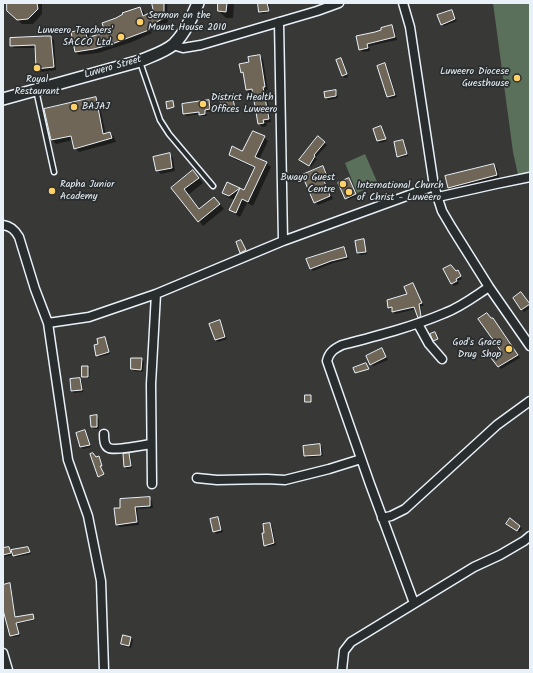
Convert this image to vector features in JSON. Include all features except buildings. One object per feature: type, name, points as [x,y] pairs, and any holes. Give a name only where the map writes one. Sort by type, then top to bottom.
[{"type":"main road","name":"Luwero Street","points":[[3,99],[140,61],[173,45],[187,26],[198,3]]},
{"type":"street","points":[[173,45],[183,48],[200,46],[339,3]]},
{"type":"street","points":[[403,3],[410,27],[434,186],[442,211],[490,287],[530,346]]},
{"type":"street","points":[[279,22],[283,241]]},
{"type":"street","points":[[438,198],[530,177]]},
{"type":"street","points":[[48,323],[89,316],[156,294],[283,241],[434,186]]},
{"type":"street","points":[[3,225],[11,227],[16,231],[19,237],[48,323],[68,460],[88,516],[101,581],[104,670]]},
{"type":"street","points":[[414,604],[327,361],[328,356],[334,349],[342,345],[418,324],[446,313],[468,302],[490,287]]},
{"type":"street","points":[[152,484],[151,384],[156,294]]},
{"type":"street","points":[[418,324],[429,344],[442,359]]},
{"type":"street","points":[[382,518],[391,516],[405,509],[497,425],[530,401]]},
{"type":"street","points":[[104,434],[106,446],[112,449],[151,444]]},
{"type":"street","points":[[197,478],[217,480],[285,480],[361,459]]},
{"type":"street","points":[[342,670],[344,651],[351,642],[474,567],[500,555],[530,536]]},
{"type":"street","points":[[3,653],[8,670]]},
{"type":"lane","points":[[140,61],[160,120],[169,134],[213,186]]},
{"type":"lane","points":[[36,90],[54,172]]},
{"type":"green space","name":"Luweero Diocese Guesthouse","points":[[493,3],[530,3],[530,173],[518,175],[513,152]]},
{"type":"green space","points":[[365,154],[378,184],[357,193],[345,163]]},
{"type":"place","name":"Sermon on the Mount House 2010","points":[[140,22]]},
{"type":"place","name":"Luweero Teachers' SACCO Ltd.","points":[[121,37]]},
{"type":"place","name":"Royal Restaurant","points":[[37,68]]},
{"type":"place","name":"Luweero Diocese Guesthouse","points":[[517,78]]},
{"type":"place","name":"District Health Offices Luweero","points":[[203,104]]},
{"type":"place","name":"BAJAJ","points":[[74,107]]},
{"type":"place","name":"Bwayo Guest Centre","points":[[343,184]]},
{"type":"place","name":"Rapha Junior Academy","points":[[52,191]]},
{"type":"place","name":"International Church of Christ - Luweero","points":[[349,192]]},
{"type":"place","name":"God's Grace Drug Shop","points":[[509,349]]}]
